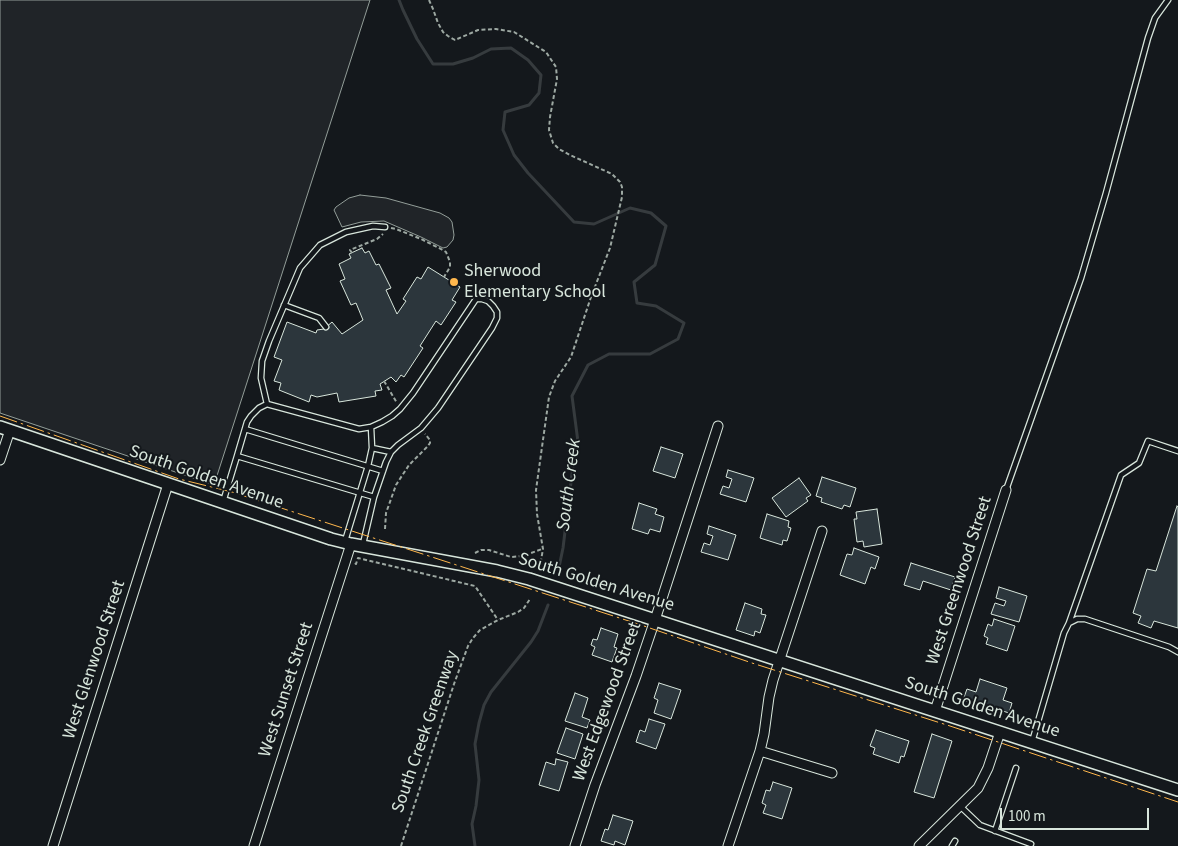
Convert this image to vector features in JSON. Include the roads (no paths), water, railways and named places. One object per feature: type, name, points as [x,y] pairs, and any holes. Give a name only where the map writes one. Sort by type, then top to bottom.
[{"type":"street","name":"West Edgewood Street","points":[[575,846],[595,785],[636,676],[718,426]]},
{"type":"street","name":"South Golden Avenue","points":[[5,428],[301,529],[353,544],[505,573],[570,591],[779,661],[1178,790]]},
{"type":"street","points":[[0,460],[5,428]]},
{"type":"street","name":"West Glenwood Street","points":[[52,846],[168,484]]},
{"type":"street","name":"West Greenwood Street","points":[[935,711],[1006,490]]},
{"type":"street","points":[[728,846],[760,750],[773,680],[822,531]]},
{"type":"street","name":"West Sunset Street","points":[[254,846],[346,560],[353,544]]},
{"type":"street","points":[[918,846],[978,788],[983,781],[1000,732]]},
{"type":"street","points":[[760,750],[832,774]]},
{"type":"lane","points":[[1006,490],[1081,278],[1148,38],[1155,18],[1168,0]]},
{"type":"lane","points":[[267,404],[261,378],[262,361],[300,268],[320,245],[346,232],[373,226],[385,227]]},
{"type":"lane","points":[[222,502],[247,422],[259,408],[267,404],[359,429],[371,426],[392,416],[401,408],[476,299],[488,301],[497,312],[497,318],[492,328],[438,408],[415,434],[391,452],[353,544]]},
{"type":"lane","points":[[284,305],[319,318],[326,327]]},
{"type":"lane","points":[[353,544],[360,493],[372,448],[371,426]]},
{"type":"lane","points":[[245,430],[383,470]]},
{"type":"lane","points":[[1032,743],[1064,632],[1069,623],[1121,474],[1139,463],[1148,441],[1178,450]]},
{"type":"lane","points":[[372,448],[391,452]]},
{"type":"lane","points":[[237,456],[374,497]]},
{"type":"lane","points":[[1069,623],[1077,619],[1085,619],[1169,647],[1178,652]]},
{"type":"lane","points":[[995,831],[1016,768]]},
{"type":"lane","points":[[960,806],[980,825],[1031,844]]},
{"type":"lane","points":[[952,846],[955,840]]},
{"type":"waterway","name":"South Creek","points":[[399,0],[417,39],[433,64],[453,64],[473,58],[491,49],[511,48],[528,60],[541,75],[539,93],[529,105],[505,112],[503,130],[514,155],[528,173],[574,222],[594,224],[630,208],[651,213],[666,226],[655,265],[634,282],[637,303],[656,306],[684,323],[678,339],[650,354],[609,354],[588,365],[572,396],[578,442],[558,572]]},
{"type":"waterway","name":"South Creek","points":[[475,846],[472,824],[479,780],[475,744],[484,705],[491,692],[531,642],[538,631],[548,605]]},
{"type":"place","name":"Sherwood Elementary School","points":[[454,282]]}]
